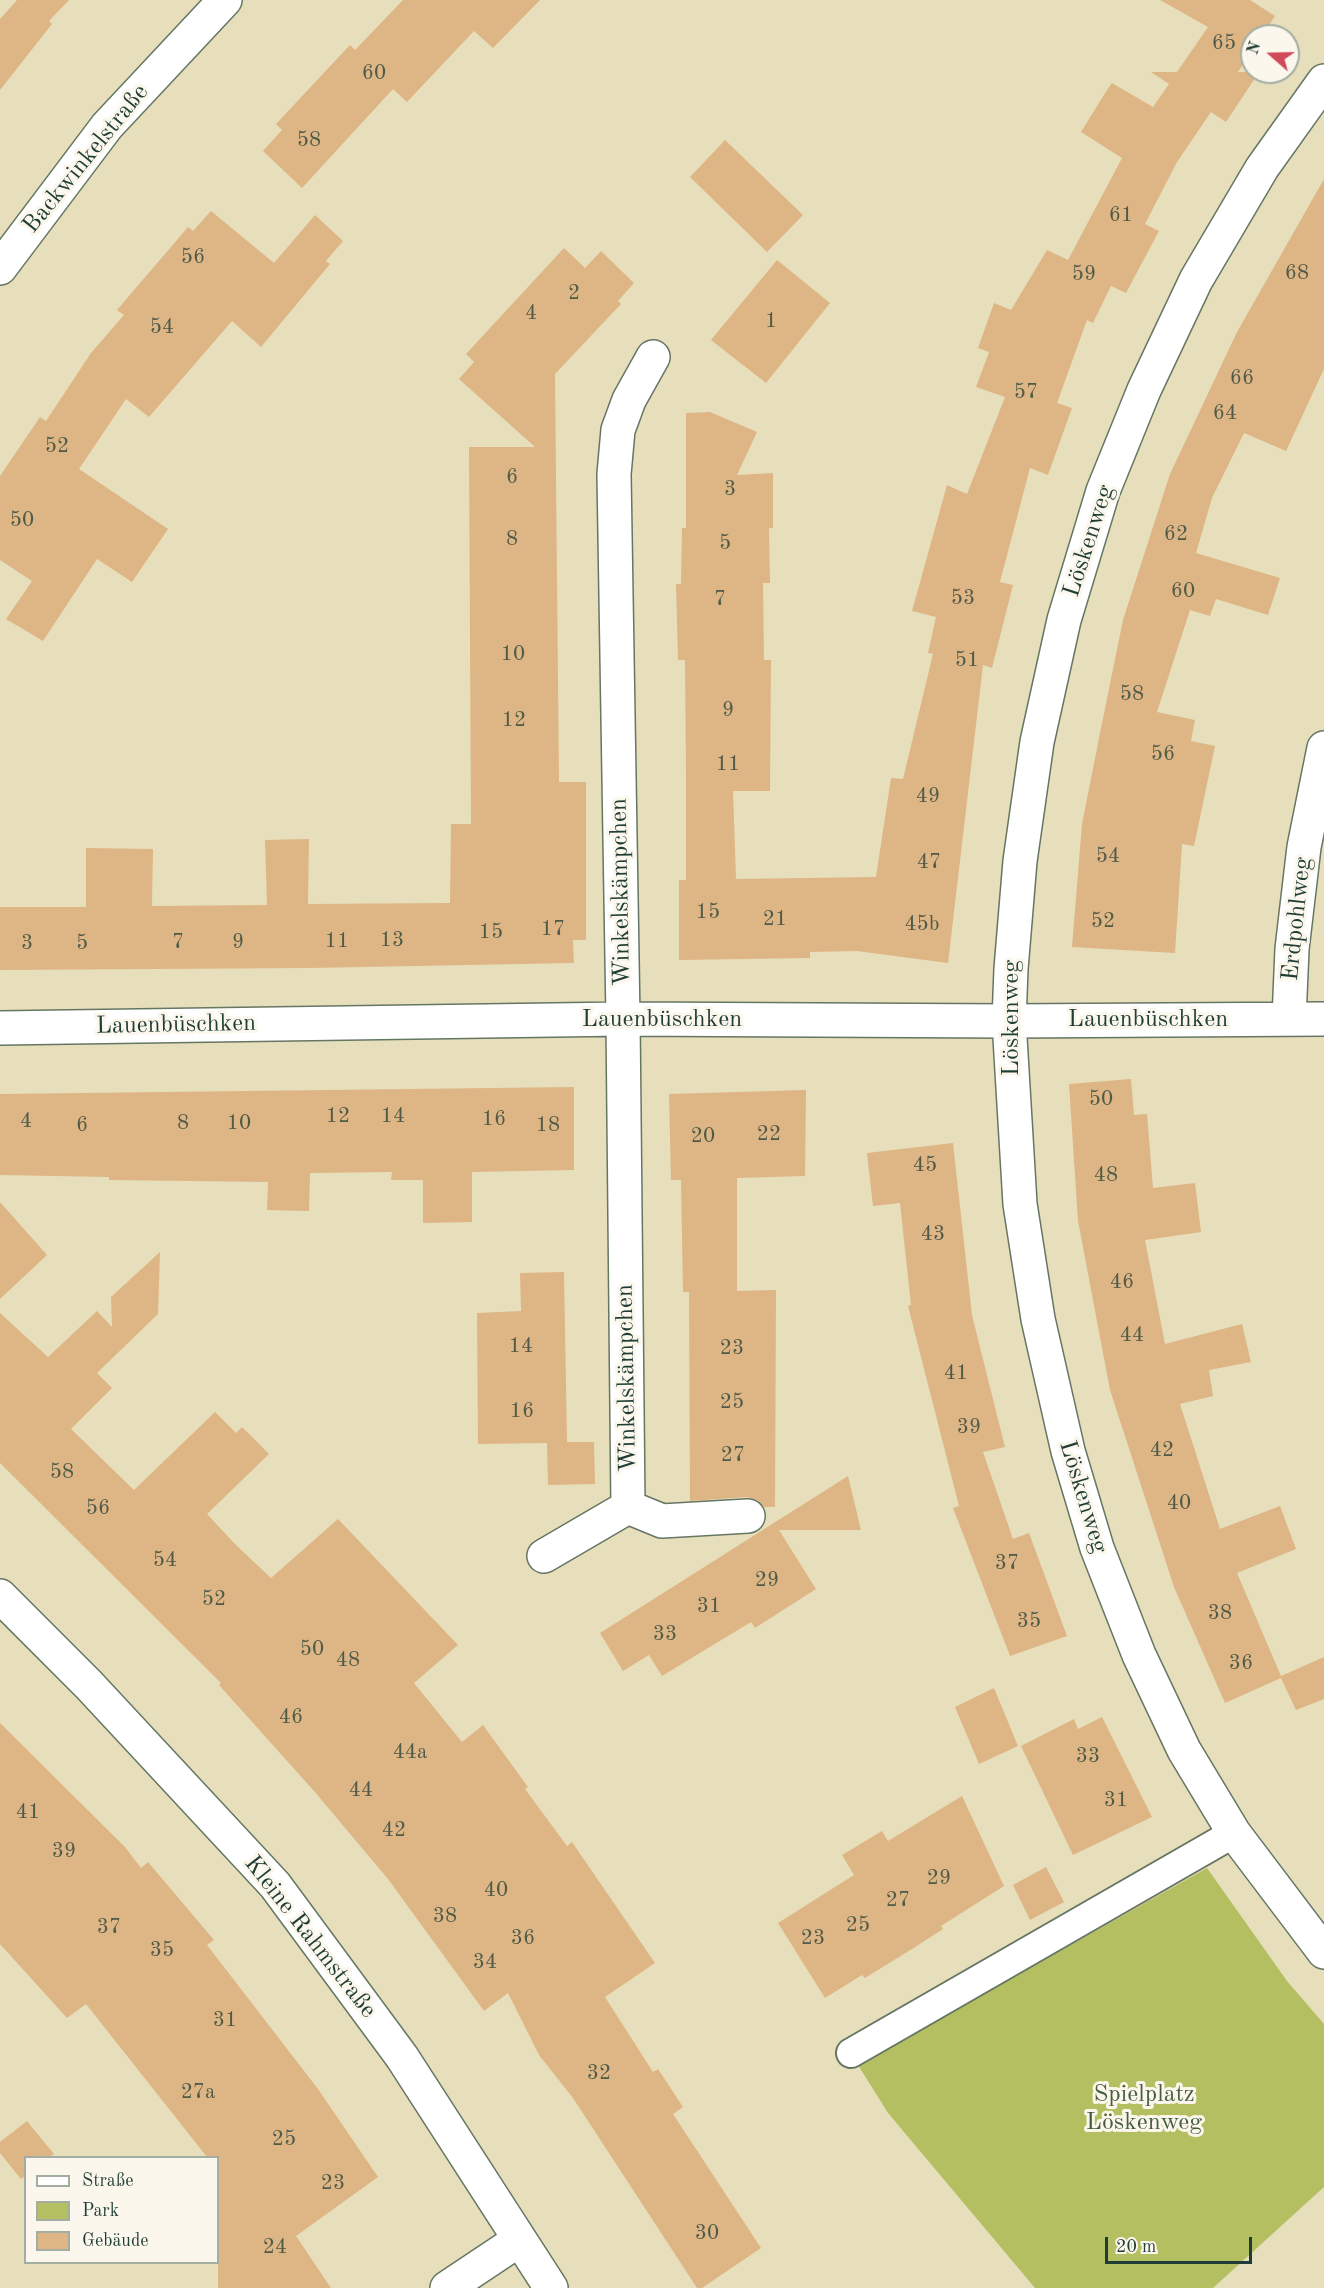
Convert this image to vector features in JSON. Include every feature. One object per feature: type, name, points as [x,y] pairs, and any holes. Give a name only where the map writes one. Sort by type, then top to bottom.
[{"type":"street","name":"Backwinkelstraße","points":[[0,267],[107,126],[225,0]]},
{"type":"street","name":"Löskenweg","points":[[1324,81],[1262,168],[1196,280],[1144,390],[1103,491],[1064,620],[1037,742],[1020,861],[1009,1021],[1020,1204],[1038,1319],[1068,1451],[1097,1548],[1139,1655],[1184,1750],[1234,1833],[1324,1952]]},
{"type":"street","name":"Winkelskämpchen","points":[[628,1507],[614,474],[618,429],[629,400],[653,357]]},
{"type":"street","name":"Erdpohlweg","points":[[1289,1019],[1292,949],[1304,847],[1324,748]]},
{"type":"street","name":"Lauenbüschken","points":[[0,1028],[623,1019],[1009,1021],[1324,1019]]},
{"type":"street","name":"Winkelskämpchen","points":[[628,1507],[662,1521],[748,1516]]},
{"type":"street","name":"Winkelskämpchen","points":[[544,1556],[628,1507]]},
{"type":"street","name":"Kleine Rahmstraße","points":[[0,1596],[89,1685],[275,1885],[402,2057],[551,2288]]},
{"type":"street","points":[[447,2288],[519,2240]]},
{"type":"lane","points":[[851,2053],[1234,1833]]},
{"type":"green space","name":"Spielplatz Löskenweg","points":[[1207,1868],[1287,1981],[1324,2024],[1324,2187],[1213,2288],[1035,2288],[888,2113],[858,2065]]},
{"type":"building","points":[[17,0],[69,0],[49,21],[52,24],[0,90],[0,19]]},
{"type":"building","points":[[403,0],[540,0],[493,48],[474,31],[407,102],[393,89],[302,188],[263,151],[282,130],[276,124],[350,45],[355,50]]},
{"type":"building","points":[[1160,0],[1250,0],[1275,16],[1270,24],[1240,24],[1240,69],[1238,72],[1240,72],[1240,84],[1251,84],[1226,122],[1211,112],[1177,162],[1145,224],[1159,231],[1126,293],[1111,286],[1093,323],[1087,320],[1057,403],[1072,408],[1048,475],[1030,468],[1000,582],[1013,585],[992,668],[983,665],[948,963],[857,951],[810,952],[810,958],[679,960],[679,880],[686,880],[686,776],[685,660],[678,660],[676,584],[681,584],[682,528],[686,528],[686,413],[710,412],[757,432],[737,475],[773,473],[773,528],[769,528],[770,583],[763,583],[764,660],[771,660],[770,791],[733,791],[736,879],[876,877],[891,778],[903,779],[933,654],[928,653],[936,617],[912,611],[947,485],[967,494],[1005,397],[976,387],[989,352],[978,348],[994,303],[1011,310],[1047,250],[1068,260],[1122,158],[1081,132],[1112,83],[1153,107],[1169,84],[1151,72],[1177,72],[1208,27]]},
{"type":"building","points":[[725,140],[803,215],[767,252],[690,177]]},
{"type":"building","points":[[1324,179],[1324,369],[1286,451],[1244,433],[1212,498],[1196,553],[1280,578],[1268,615],[1216,599],[1210,616],[1190,610],[1157,712],[1195,720],[1191,741],[1215,746],[1194,846],[1182,844],[1175,953],[1072,947],[1082,824],[1123,620],[1170,474],[1237,332]]},
{"type":"building","points":[[211,211],[274,263],[315,215],[343,241],[326,261],[330,264],[261,347],[232,321],[149,417],[126,399],[79,469],[168,529],[132,582],[97,559],[43,641],[6,619],[32,581],[0,560],[0,476],[40,417],[46,421],[91,353],[124,315],[117,310],[188,227],[193,231]]},
{"type":"building","points":[[564,248],[585,268],[601,251],[634,283],[618,301],[621,304],[555,374],[559,782],[586,782],[586,940],[573,940],[574,963],[0,970],[0,907],[86,907],[86,848],[153,849],[152,906],[267,905],[265,840],[309,839],[308,904],[450,903],[451,824],[471,824],[469,447],[535,447],[459,379],[474,362],[466,354]]},
{"type":"building","points":[[777,260],[830,303],[766,383],[711,340]]},
{"type":"building","points":[[1131,1079],[1134,1115],[1147,1114],[1153,1188],[1195,1183],[1201,1232],[1145,1240],[1165,1344],[1242,1324],[1251,1362],[1209,1370],[1213,1396],[1180,1404],[1220,1529],[1280,1506],[1296,1549],[1237,1573],[1281,1676],[1324,1657],[1324,1699],[1296,1710],[1281,1678],[1225,1703],[1174,1587],[1110,1390],[1078,1221],[1069,1084]]},
{"type":"building","points":[[574,1087],[574,1170],[472,1172],[472,1222],[423,1223],[423,1180],[391,1180],[392,1172],[310,1173],[309,1211],[267,1210],[268,1182],[109,1180],[109,1177],[0,1175],[0,1094]]},
{"type":"building","points":[[806,1090],[805,1176],[737,1178],[737,1291],[776,1290],[775,1507],[764,1507],[757,1500],[747,1497],[690,1501],[689,1292],[683,1292],[681,1180],[671,1180],[669,1094]]},
{"type":"building","points":[[953,1143],[972,1315],[1005,1447],[983,1452],[1013,1539],[1029,1533],[1067,1636],[1010,1656],[953,1508],[959,1506],[908,1306],[911,1305],[900,1203],[873,1206],[867,1153]]},
{"type":"building","points":[[0,1202],[47,1255],[0,1299]]},
{"type":"building","points":[[160,1252],[158,1314],[97,1373],[112,1388],[71,1429],[134,1490],[215,1412],[236,1433],[242,1427],[269,1454],[207,1514],[236,1545],[271,1578],[338,1519],[458,1645],[414,1683],[462,1742],[483,1725],[528,1787],[525,1789],[567,1846],[572,1842],[655,1963],[605,1997],[653,2072],[658,2069],[683,2107],[673,2114],[761,2248],[702,2288],[697,2288],[573,2098],[539,2055],[508,1993],[484,2011],[388,1879],[314,1791],[219,1685],[221,1683],[0,1463],[0,1313],[48,1357],[97,1311],[112,1327],[111,1297]]},
{"type":"building","points":[[564,1272],[567,1442],[594,1442],[595,1484],[548,1485],[547,1443],[478,1444],[477,1313],[521,1311],[520,1273]]},
{"type":"building","points":[[848,1476],[861,1530],[779,1530],[816,1589],[755,1628],[751,1622],[662,1676],[649,1655],[623,1671],[600,1633]]},
{"type":"building","points":[[994,1688],[1018,1746],[979,1764],[955,1707]]},
{"type":"building","points":[[1102,1717],[1152,1817],[1073,1855],[1021,1746],[1074,1719],[1078,1729]]},
{"type":"building","points":[[0,1723],[125,1847],[141,1868],[148,1862],[214,1940],[207,1945],[318,2089],[378,2177],[296,2236],[331,2288],[218,2288],[219,2156],[206,2156],[86,2004],[67,2018],[0,1944]]},
{"type":"building","points":[[962,1796],[1004,1886],[941,1926],[943,1929],[912,1949],[865,1978],[862,1975],[825,1998],[778,1923],[854,1875],[842,1855],[882,1831],[888,1841]]},
{"type":"building","points":[[1046,1867],[1064,1902],[1030,1920],[1013,1885]]},
{"type":"building","points":[[27,2121],[54,2154],[24,2156],[24,2177],[21,2179],[0,2153],[0,2142]]}]
